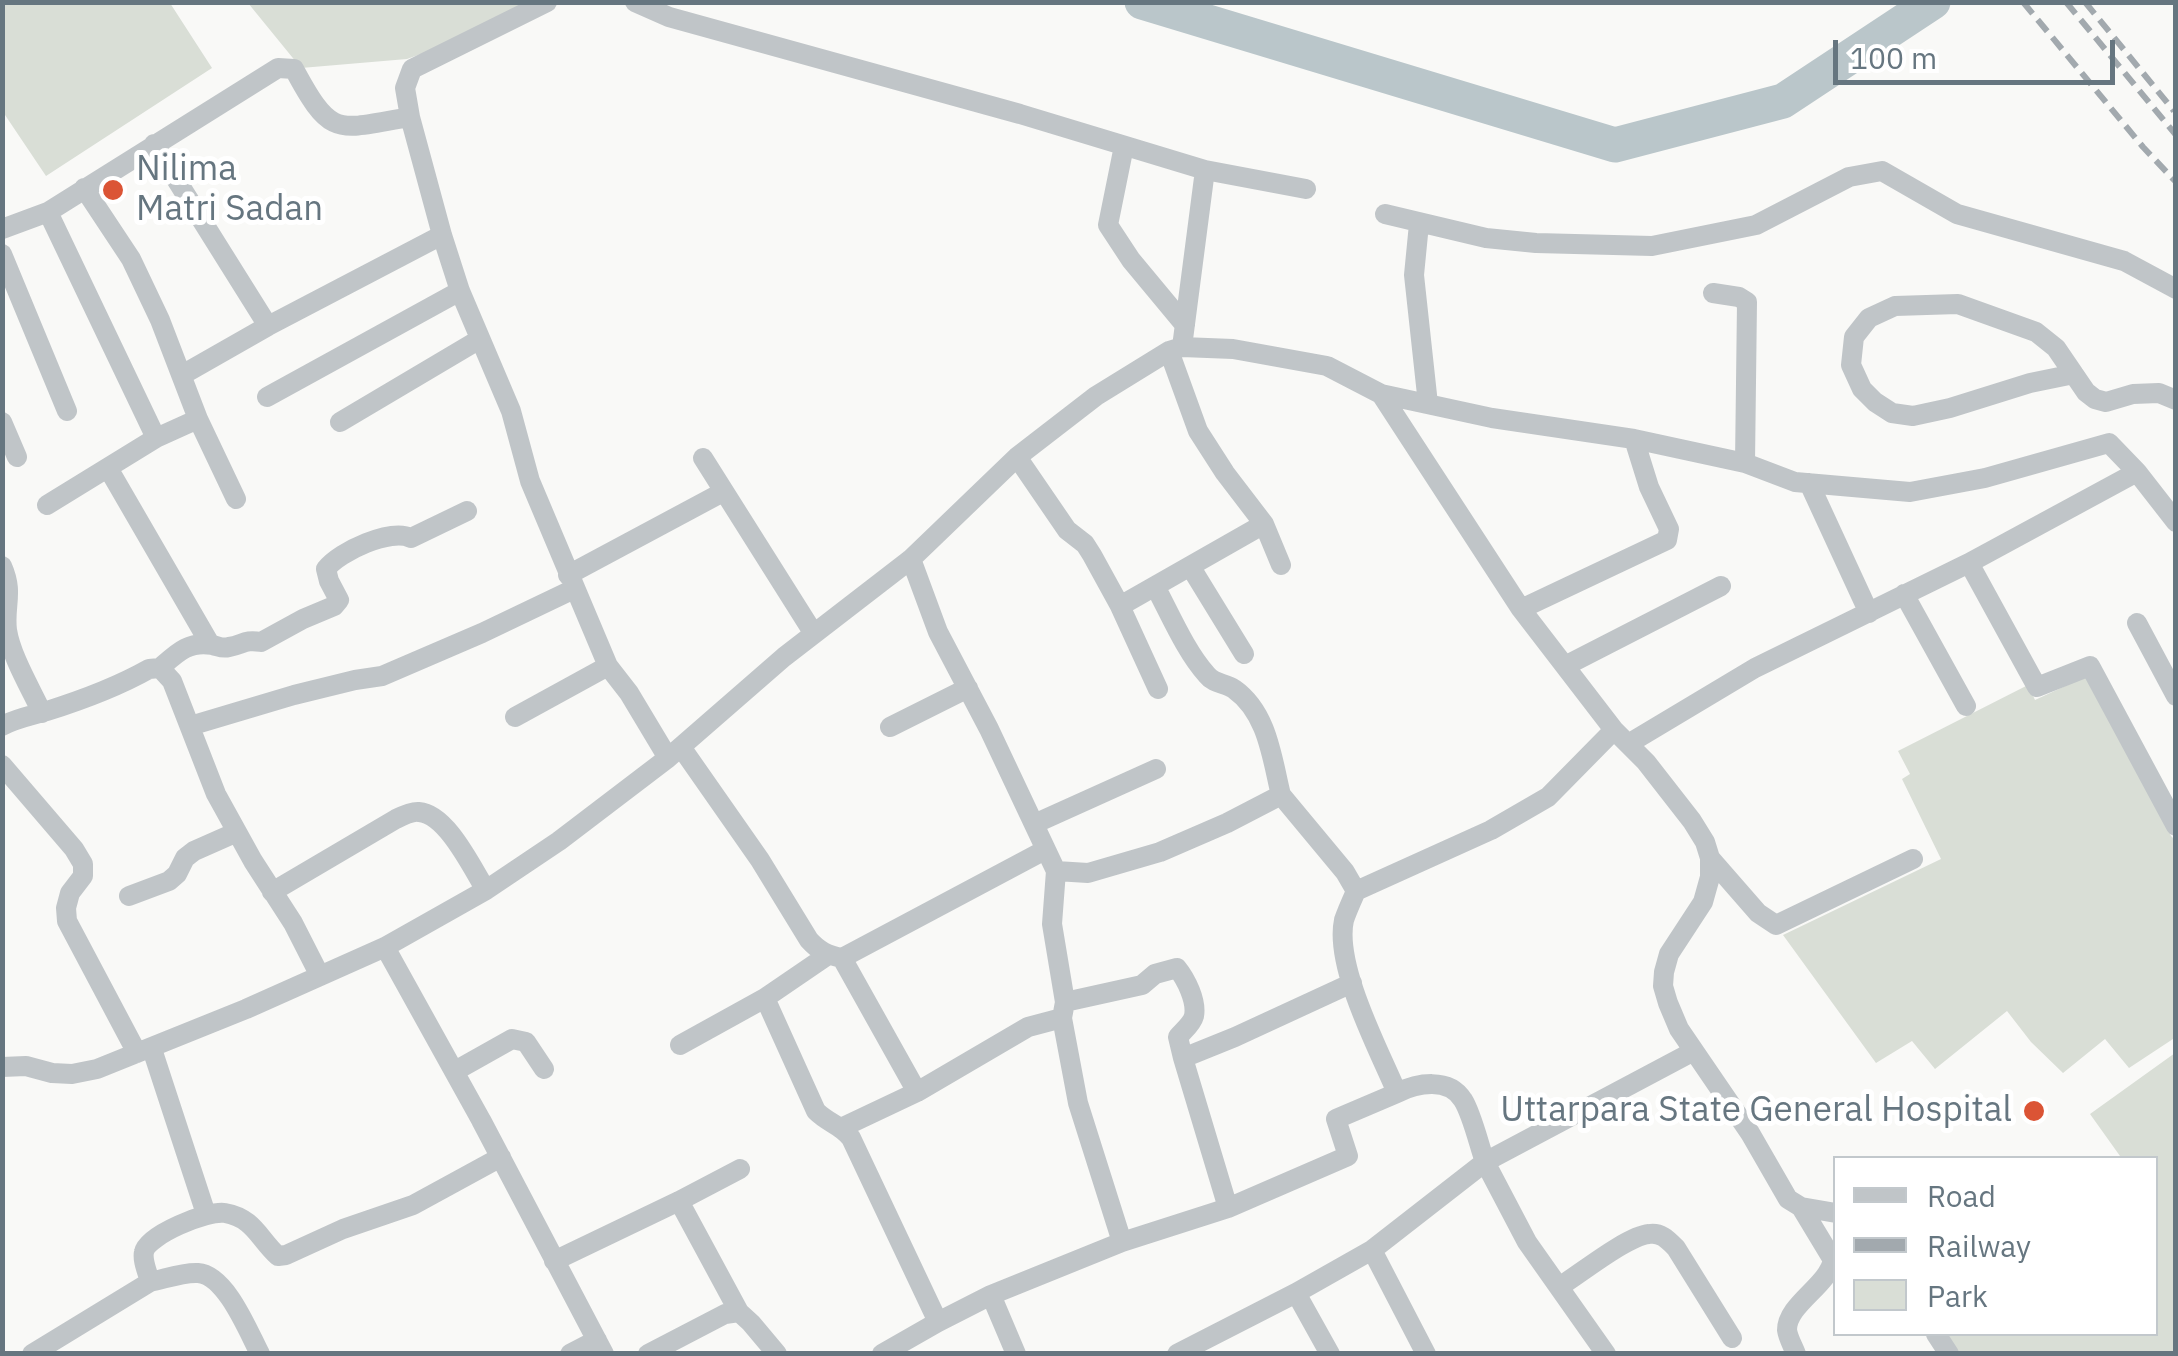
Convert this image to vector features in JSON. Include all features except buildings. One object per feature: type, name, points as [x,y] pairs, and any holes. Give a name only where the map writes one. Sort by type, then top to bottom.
[{"type":"street","points":[[547,2],[412,69],[405,88],[460,292],[510,411],[530,481],[608,666],[760,860],[809,940],[818,950],[835,956],[917,1092]]},
{"type":"street","points":[[635,2],[669,18],[1020,114],[1206,170],[1306,189]]},
{"type":"street","points":[[2,230],[48,212],[278,68],[294,69],[312,102],[329,122],[351,128],[410,117]]},
{"type":"street","points":[[154,144],[268,326]]},
{"type":"street","points":[[1124,146],[1108,226],[1130,260],[1185,325]]},
{"type":"street","points":[[1206,170],[1185,325],[1176,349],[1198,431],[1264,524],[1280,565]]},
{"type":"street","points":[[1385,214],[1486,238],[1652,246],[1756,224],[1850,177],[1882,171],[1957,214],[2124,262],[2176,289]]},
{"type":"street","points":[[84,188],[132,258],[198,419],[236,499]]},
{"type":"street","points":[[48,212],[156,438]]},
{"type":"street","points":[[1419,224],[1414,275],[1428,404]]},
{"type":"street","points":[[182,375],[442,235]]},
{"type":"street","points":[[2,254],[68,410]]},
{"type":"street","points":[[267,396],[460,292]]},
{"type":"street","points":[[1713,294],[1739,296],[1747,302],[1745,463]]},
{"type":"street","points":[[2074,374],[1913,416],[1892,412],[1862,388],[1852,365],[1854,337],[1868,318],[1895,306],[1958,304],[2036,332],[2056,348],[2074,374],[2086,392],[2096,399],[2106,402],[2133,394],[2159,393],[2176,400]]},
{"type":"street","points":[[340,422],[480,339]]},
{"type":"street","points":[[2,1067],[26,1066],[72,1074],[96,1070],[385,946],[486,890],[560,841],[675,752],[784,657],[911,559],[1017,457],[1096,396],[1176,349],[1233,350],[1328,366],[1381,394],[1492,418],[1634,439],[1745,463],[1795,482],[1910,492],[1985,478],[2108,443],[2137,472],[2176,522]]},
{"type":"street","points":[[1381,394],[1521,608],[1621,737],[1646,762],[1705,842],[1710,876],[1703,902],[1670,954],[1663,986],[1680,1029],[1788,1198],[1800,1207],[1833,1260],[1824,1279],[1787,1324],[1796,1354]]},
{"type":"street","points":[[47,505],[156,438],[198,419]]},
{"type":"street","points":[[2,422],[17,457]]},
{"type":"street","points":[[1521,608],[1667,540],[1670,529],[1649,487],[1634,439]]},
{"type":"street","points":[[1017,457],[1067,530],[1084,544],[1120,606],[1158,689]]},
{"type":"street","points":[[703,458],[814,634]]},
{"type":"street","points":[[108,468],[210,644]]},
{"type":"street","points":[[1397,1093],[1352,984],[1343,946],[1344,922],[1356,891],[1491,830],[1548,796],[1621,737],[1969,563],[2137,472]]},
{"type":"street","points":[[1809,483],[1869,613]]},
{"type":"street","points":[[190,726],[294,694],[382,676],[482,633],[723,492]]},
{"type":"street","points":[[2,726],[160,668],[181,648],[210,644],[226,648],[247,640],[261,642],[302,618],[334,606],[339,600],[326,569],[332,561],[383,538],[402,534],[411,538],[468,511]]},
{"type":"street","points":[[1120,606],[1264,524]]},
{"type":"street","points":[[911,559],[938,632],[1056,871],[1052,924],[1078,1103],[1122,1242]]},
{"type":"street","points":[[1969,563],[2037,687],[2090,666],[2176,826]]},
{"type":"street","points":[[2,566],[8,580],[7,630],[42,712]]},
{"type":"street","points":[[1190,566],[1244,654]]},
{"type":"street","points":[[1155,586],[1210,680],[1233,688],[1251,706],[1264,728],[1281,795],[1356,891]]},
{"type":"street","points":[[1564,666],[1721,586]]},
{"type":"street","points":[[1904,594],[1966,706]]},
{"type":"street","points":[[2137,623],[2168,662],[2176,696]]},
{"type":"street","points":[[515,717],[608,666]]},
{"type":"street","points":[[160,668],[172,681],[216,794],[320,976]]},
{"type":"street","points":[[890,727],[968,688]]},
{"type":"street","points":[[2,765],[83,864],[83,876],[70,894],[67,920],[145,1051],[206,1214]]},
{"type":"street","points":[[1034,824],[1156,769]]},
{"type":"street","points":[[1056,871],[1088,872],[1160,852],[1281,795]]},
{"type":"street","points":[[272,892],[396,819],[417,811],[436,817],[448,830],[486,890]]},
{"type":"street","points":[[130,896],[169,881],[184,858],[237,832]]},
{"type":"street","points":[[680,1046],[835,956],[1045,850]]},
{"type":"street","points":[[1710,858],[1758,912],[1776,925],[1913,859]]},
{"type":"street","points":[[385,946],[601,1347],[570,1354]]},
{"type":"street","points":[[843,1127],[917,1092],[1028,1027],[1177,968],[1189,988],[1194,1015],[1178,1037],[1228,1208]]},
{"type":"street","points":[[1183,1058],[1352,984]]},
{"type":"street","points":[[765,998],[816,1111],[828,1122],[843,1127],[851,1138],[938,1322]]},
{"type":"street","points":[[455,1072],[512,1039],[526,1042],[544,1069]]},
{"type":"street","points":[[1178,1354],[1372,1250],[1486,1162],[1694,1051]]},
{"type":"street","points":[[882,1354],[991,1296],[1122,1242],[1228,1208],[1348,1156],[1336,1119],[1413,1085],[1431,1084],[1452,1089],[1463,1100],[1486,1162],[1526,1242],[1606,1354]]},
{"type":"street","points":[[150,1282],[143,1256],[145,1247],[206,1214],[224,1213],[252,1225],[278,1256],[286,1256],[344,1229],[413,1205],[501,1157]]},
{"type":"street","points":[[554,1262],[740,1168]]},
{"type":"street","points":[[679,1202],[739,1312],[777,1354]]},
{"type":"street","points":[[1800,1207],[1833,1212]]},
{"type":"street","points":[[1560,1287],[1635,1238],[1652,1232],[1676,1248],[1732,1338]]},
{"type":"street","points":[[1372,1250],[1426,1354]]},
{"type":"street","points":[[32,1354],[150,1282],[200,1273],[216,1278],[228,1294],[260,1354]]},
{"type":"street","points":[[1296,1293],[1330,1354]]},
{"type":"street","points":[[991,1296],[1016,1354]]},
{"type":"street","points":[[648,1354],[725,1314],[739,1312]]},
{"type":"green space","points":[[2,3],[170,3],[212,68],[46,176],[3,112]]},
{"type":"green space","points":[[248,3],[536,3],[502,25],[407,59],[301,68]]},
{"type":"green space","points":[[2089,675],[2175,840],[2175,1041],[2129,1068],[2105,1039],[2063,1073],[2007,1011],[1935,1069],[1912,1041],[1876,1063],[1783,935],[1941,859],[1902,779],[1910,774],[1898,751],[2028,685],[2035,700]]},
{"type":"green space","points":[[2175,1053],[2175,1353],[1951,1353],[1938,1336],[2158,1336],[2158,1156],[2120,1156],[2090,1114]]},
{"type":"waterway","points":[[1142,2],[1615,145],[1783,101],[1933,2]]},
{"type":"railway","points":[[2023,2],[2176,182]]},
{"type":"railway","points":[[2066,2],[2176,135]]},
{"type":"railway","points":[[2085,2],[2174,111]]},
{"type":"place","name":"Nilima Matri Sadan","points":[[113,190]]},
{"type":"place","name":"Uttarpara State General Hospital","points":[[2034,1111]]}]
